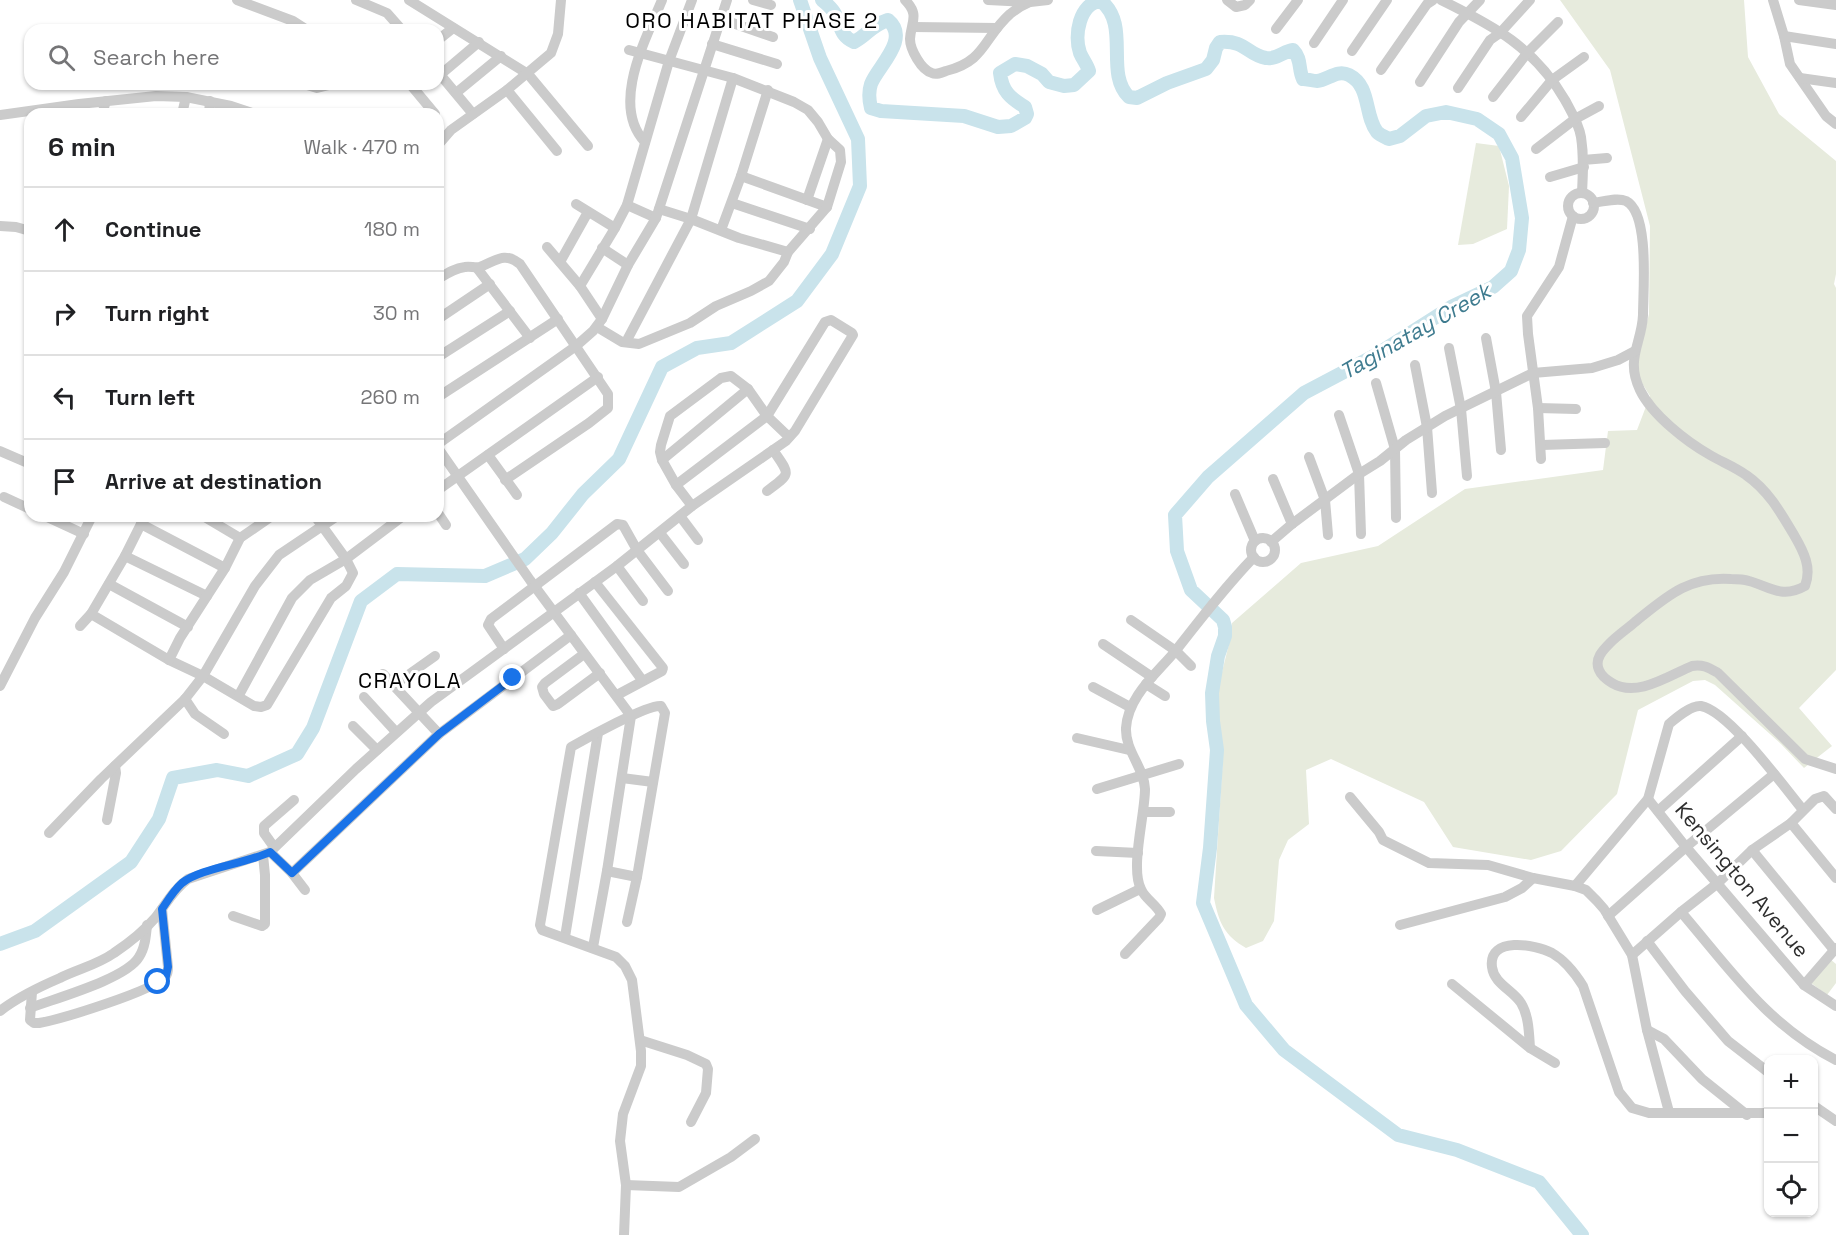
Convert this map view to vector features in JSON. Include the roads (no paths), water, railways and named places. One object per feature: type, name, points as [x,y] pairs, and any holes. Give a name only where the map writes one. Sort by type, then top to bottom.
[{"type":"street","points":[[238,0],[298,24]]},
{"type":"street","points":[[356,0],[387,13],[397,24]]},
{"type":"street","points":[[409,0],[528,74],[588,146]]},
{"type":"street","points":[[444,138],[451,130],[528,74],[553,50],[558,34],[561,0]]},
{"type":"street","points":[[645,142],[634,125],[630,102],[631,85],[635,52],[662,0]]},
{"type":"street","points":[[444,440],[576,346],[599,323],[657,213],[727,0]]},
{"type":"street","points":[[753,0],[771,5]]},
{"type":"street","points":[[905,0],[913,12],[915,21],[910,42],[920,63],[927,70],[937,74],[955,69],[976,57],[1009,14],[1030,1]]},
{"type":"street","points":[[988,0],[1048,0]]},
{"type":"street","points":[[1227,0],[1236,7],[1245,5],[1250,0]]},
{"type":"street","points":[[1276,29],[1298,0]]},
{"type":"street","points":[[1314,43],[1343,0]]},
{"type":"street","points":[[1352,51],[1387,0]]},
{"type":"street","points":[[1381,70],[1432,0]]},
{"type":"street","points":[[1441,0],[1500,33],[1528,52],[1552,80],[1575,119],[1581,137],[1582,193]]},
{"type":"street","points":[[1420,82],[1459,22],[1480,0]]},
{"type":"street","points":[[1458,88],[1490,40],[1500,33],[1530,0]]},
{"type":"street","points":[[1773,0],[1784,36],[1787,58],[1826,116],[1836,124]]},
{"type":"street","points":[[1799,0],[1836,5]]},
{"type":"street","points":[[580,286],[627,205],[689,1]]},
{"type":"street","points":[[721,19],[773,37]]},
{"type":"street","points":[[1493,97],[1528,52],[1558,22]]},
{"type":"street","points":[[913,27],[997,28]]},
{"type":"street","points":[[444,35],[453,28]]},
{"type":"street","points":[[1784,36],[1836,44]]},
{"type":"street","points":[[444,70],[479,42]]},
{"type":"street","points":[[712,44],[777,64]]},
{"type":"street","points":[[547,247],[580,286],[599,323],[626,342],[639,344],[690,323],[716,306],[751,291],[769,280],[784,262],[788,252],[810,229],[826,207],[841,162],[840,150],[828,138],[808,110],[768,90],[733,78],[635,52]]},
{"type":"street","points":[[456,93],[501,56]]},
{"type":"street","points":[[1521,117],[1552,80],[1584,57]]},
{"type":"street","points":[[626,342],[692,219],[733,78]]},
{"type":"street","points":[[1800,78],[1836,82]]},
{"type":"street","points":[[444,80],[473,114]]},
{"type":"street","points":[[415,90],[431,108]]},
{"type":"street","points":[[507,90],[557,151]]},
{"type":"street","points":[[721,230],[732,203],[768,90]]},
{"type":"street","points":[[69,108],[105,101],[156,96],[186,97],[234,108]]},
{"type":"street","points":[[183,108],[186,97]]},
{"type":"street","points":[[103,108],[105,101]]},
{"type":"street","points":[[209,108],[210,101]]},
{"type":"street","points":[[1536,149],[1575,119],[1599,106]]},
{"type":"street","points":[[0,115],[24,113]]},
{"type":"street","points":[[444,122],[451,130]]},
{"type":"street","points":[[807,200],[828,138]]},
{"type":"street","points":[[1550,177],[1583,164],[1607,158]]},
{"type":"street","points":[[741,176],[826,207]]},
{"type":"street","points":[[1576,193],[1589,196],[1593,203],[1593,210],[1587,217],[1580,219],[1568,210],[1569,200],[1576,193]]},
{"type":"street","points":[[1593,203],[1617,200],[1627,202],[1634,208],[1638,217],[1643,243],[1643,326],[1635,351],[1636,380],[1648,404],[1695,446],[1747,475],[1766,493],[1798,542],[1807,563],[1809,577],[1805,586],[1788,593],[1775,591],[1748,580],[1722,578],[1686,584],[1612,640],[1601,653],[1598,668],[1609,681],[1622,689],[1642,687],[1692,666],[1700,665],[1709,668],[1718,673],[1805,759],[1836,770]]},
{"type":"street","points":[[732,203],[810,229]]},
{"type":"street","points":[[576,204],[615,228]]},
{"type":"street","points":[[627,205],[692,219],[739,238],[788,252]]},
{"type":"street","points":[[560,262],[588,212]]},
{"type":"street","points":[[1541,459],[1542,445],[1527,334],[1527,316],[1559,267],[1573,216]]},
{"type":"street","points":[[0,226],[24,229]]},
{"type":"street","points":[[602,248],[628,266]]},
{"type":"street","points":[[444,275],[454,269],[477,268],[500,258],[514,258],[608,394],[608,408],[505,480]]},
{"type":"street","points":[[477,268],[530,338]]},
{"type":"street","points":[[444,315],[490,284]]},
{"type":"street","points":[[444,353],[510,311]]},
{"type":"street","points":[[444,390],[558,319]]},
{"type":"street","points":[[0,1011],[18,998],[60,977],[92,966],[131,941],[162,909],[177,887],[188,879],[269,851],[418,712],[660,534],[692,506],[773,450],[795,432],[853,335],[851,331],[831,320],[825,322],[767,416],[676,485]]},
{"type":"street","points":[[1486,338],[1496,392],[1501,450]]},
{"type":"street","points":[[1449,348],[1461,409],[1467,476]]},
{"type":"street","points":[[1271,542],[1359,474],[1427,427],[1461,409],[1533,373],[1592,368],[1618,360],[1635,351]]},
{"type":"street","points":[[1415,365],[1427,427],[1432,493]]},
{"type":"street","points":[[692,506],[676,485],[662,460],[661,445],[670,416],[721,378],[731,376],[748,389],[767,416],[789,437]]},
{"type":"street","points":[[444,485],[598,377]]},
{"type":"street","points":[[1376,383],[1395,449],[1396,518]]},
{"type":"street","points":[[662,460],[748,389]]},
{"type":"street","points":[[1538,408],[1576,409]]},
{"type":"street","points":[[1339,415],[1359,474],[1361,534]]},
{"type":"street","points":[[1542,445],[1605,443]]},
{"type":"street","points":[[767,491],[787,474],[773,450]]},
{"type":"street","points":[[0,451],[24,461]]},
{"type":"street","points":[[488,455],[517,495]]},
{"type":"street","points":[[444,457],[532,583],[631,716],[593,947]]},
{"type":"street","points":[[1309,457],[1324,500],[1328,535]]},
{"type":"street","points":[[1273,479],[1292,524]]},
{"type":"street","points":[[1234,494],[1255,541],[1251,551],[1254,557],[1260,561],[1270,559],[1274,552],[1271,542],[1265,539],[1255,541]]},
{"type":"street","points":[[4,497],[24,506]]},
{"type":"street","points":[[680,516],[698,540]]},
{"type":"street","points":[[58,522],[84,534]]},
{"type":"street","points":[[0,685],[89,522]]},
{"type":"street","points":[[80,626],[91,614],[109,584],[142,522]]},
{"type":"street","points":[[146,522],[225,568]]},
{"type":"street","points":[[213,522],[240,538]]},
{"type":"street","points":[[170,660],[225,568],[240,538],[263,522]]},
{"type":"street","points":[[91,614],[170,660],[239,695],[254,706],[267,705],[331,598],[351,580],[353,573],[346,559],[319,522]]},
{"type":"street","points":[[49,833],[185,699],[203,676],[266,570],[279,555],[328,522]]},
{"type":"street","points":[[239,695],[292,598],[310,580],[346,559],[395,522]]},
{"type":"street","points":[[504,650],[490,629],[489,622],[532,583],[617,524],[623,525],[637,550],[668,591]]},
{"type":"street","points":[[660,534],[684,564]]},
{"type":"street","points":[[125,556],[207,596]]},
{"type":"street","points":[[1125,954],[1161,914],[1140,889],[1137,874],[1145,786],[1129,750],[1126,729],[1130,707],[1218,595],[1254,557]]},
{"type":"street","points":[[617,566],[643,600]]},
{"type":"street","points":[[595,582],[662,666],[662,671],[617,695]]},
{"type":"street","points":[[109,584],[188,627]]},
{"type":"street","points":[[579,593],[642,680]]},
{"type":"street","points":[[1131,620],[1176,651],[1191,666]]},
{"type":"street","points":[[292,873],[439,734],[571,635]]},
{"type":"street","points":[[1103,645],[1165,696]]},
{"type":"street","points":[[584,654],[542,687],[553,706],[600,673]]},
{"type":"street","points":[[394,685],[435,656]]},
{"type":"street","points":[[383,674],[439,734]]},
{"type":"street","points":[[1093,687],[1130,707]]},
{"type":"street","points":[[364,697],[396,732]]},
{"type":"street","points":[[185,699],[195,714],[224,734]]},
{"type":"street","points":[[624,1235],[626,1185],[620,1141],[623,1114],[641,1066],[632,980],[616,957],[542,930],[540,925],[570,749],[656,705],[664,709],[637,876],[627,922]]},
{"type":"street","points":[[1575,886],[1648,799],[1666,731],[1672,721],[1695,707],[1700,706],[1727,722],[1742,736],[1803,810]]},
{"type":"street","points":[[352,726],[377,750]]},
{"type":"street","points":[[565,937],[598,734]]},
{"type":"street","points":[[1658,811],[1742,736]]},
{"type":"street","points":[[1077,738],[1129,750]]},
{"type":"street","points":[[1097,789],[1179,765]]},
{"type":"street","points":[[107,820],[116,773],[115,766]]},
{"type":"street","points":[[1608,916],[1774,774]]},
{"type":"street","points":[[622,778],[653,782]]},
{"type":"street","points":[[1350,797],[1383,840],[1429,863],[1488,865],[1586,890],[1608,916],[1632,956],[1647,1030],[1669,1112]]},
{"type":"street","points":[[1632,956],[1681,912],[1718,883],[1752,849],[1791,822],[1820,797],[1828,799],[1836,808]]},
{"type":"street","name":"Kensington Avenue","points":[[1648,799],[1804,985],[1836,1006]]},
{"type":"street","points":[[233,916],[262,926],[265,924],[269,851],[264,826],[294,800]]},
{"type":"street","points":[[1144,812],[1170,812]]},
{"type":"street","points":[[1791,822],[1836,878]]},
{"type":"street","points":[[1752,849],[1835,949],[1804,985]]},
{"type":"street","points":[[269,851],[292,873],[305,890]]},
{"type":"street","points":[[1096,851],[1138,853]]},
{"type":"street","points":[[607,871],[637,876]]},
{"type":"street","points":[[1400,925],[1505,897],[1522,888],[1533,878]]},
{"type":"street","points":[[1097,910],[1140,889]]},
{"type":"street","points":[[32,992],[30,1020],[39,1023],[109,1003],[158,982],[166,976],[168,967],[162,909]]},
{"type":"street","points":[[1681,912],[1763,1009],[1810,1046],[1836,1060]]},
{"type":"street","points":[[30,1008],[129,968],[139,958],[142,951],[147,925]]},
{"type":"street","points":[[1647,941],[1685,991],[1728,1041],[1764,1069]]},
{"type":"street","points":[[1530,1048],[1522,1004],[1500,982],[1492,966],[1493,956],[1506,946],[1522,944],[1538,947],[1551,952],[1574,972],[1583,987],[1620,1092],[1625,1101],[1639,1111],[1747,1115],[1764,1113]]},
{"type":"street","points":[[1452,984],[1530,1048],[1555,1063]]},
{"type":"street","points":[[1647,1030],[1664,1039],[1702,1079],[1747,1115]]},
{"type":"street","points":[[640,1040],[706,1064],[708,1069],[706,1093],[691,1122]]},
{"type":"street","points":[[1817,1109],[1836,1121]]},
{"type":"street","points":[[626,1185],[680,1187],[731,1157],[755,1139]]},
{"type":"waterway","points":[[0,944],[35,931],[131,862],[159,819],[173,778],[217,770],[248,776],[297,754],[313,728],[361,601],[397,574],[485,576],[525,559],[552,533],[583,494],[619,459],[662,367],[697,348],[731,343],[797,301],[832,254],[860,186],[858,139],[820,58],[800,0]]},
{"type":"waterway","name":"Taginatay Creek","points":[[822,0],[834,12],[843,34],[854,42],[888,20],[894,28],[896,36],[894,44],[874,77],[869,90],[871,108],[881,111],[964,116],[998,127],[1011,126],[1025,118],[1027,114],[1025,107],[1011,97],[1005,89],[1000,73],[1015,64],[1027,66],[1042,74],[1049,82],[1064,86],[1074,85],[1089,71],[1078,46],[1080,21],[1088,8],[1101,1],[1110,11],[1115,23],[1118,75],[1129,97],[1137,98],[1167,83],[1206,69],[1213,60],[1220,42],[1229,42],[1241,45],[1254,54],[1266,58],[1273,58],[1293,50],[1298,57],[1303,79],[1317,81],[1340,73],[1349,75],[1361,86],[1377,132],[1389,139],[1400,136],[1426,116],[1446,112],[1477,119],[1499,134],[1512,158],[1522,218],[1519,250],[1511,271],[1493,287],[1453,306],[1376,355],[1304,393],[1208,477],[1175,515],[1177,551],[1191,590],[1223,620],[1225,627],[1212,693],[1217,750],[1210,848],[1203,903],[1246,1005],[1284,1050],[1398,1135],[1457,1150],[1539,1182],[1582,1235]]},
{"type":"district","name":"ORO HABITAT PHASE 2","points":[[752,20]]},
{"type":"district","name":"CRAYOLA","points":[[410,680]]}]
